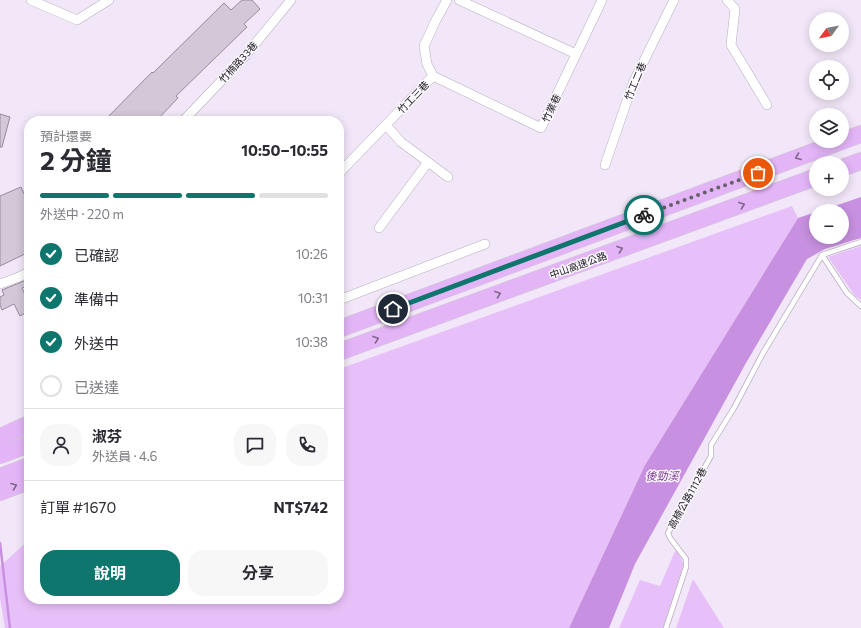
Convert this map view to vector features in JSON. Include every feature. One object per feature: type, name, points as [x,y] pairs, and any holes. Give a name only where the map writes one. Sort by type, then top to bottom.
[{"type":"highway","points":[[344,327],[861,134]]},
{"type":"highway","points":[[849,165],[861,161]]},
{"type":"highway","name":"中山高速公路","points":[[344,350],[809,181]]},
{"type":"highway","points":[[344,319],[447,289]]},
{"type":"highway","points":[[0,424],[24,416]]},
{"type":"highway","points":[[0,436],[24,426]]},
{"type":"highway","points":[[0,455],[24,446]]},
{"type":"highway","points":[[0,477],[24,468]]},
{"type":"highway","points":[[0,492],[24,483]]},
{"type":"street","points":[[31,0],[77,20],[109,0]]},
{"type":"street","name":"竹楠路33巷","points":[[188,116],[245,56],[291,0]]},
{"type":"street","name":"竹工三巷","points":[[344,168],[433,76],[427,64],[424,46],[447,0]]},
{"type":"street","points":[[459,0],[576,54]]},
{"type":"street","name":"竹業巷","points":[[433,76],[541,128],[602,0]]},
{"type":"street","name":"竹工二巷","points":[[605,166],[633,83],[674,0]]},
{"type":"street","points":[[727,0],[735,9],[732,45],[767,105]]},
{"type":"street","points":[[386,125],[401,142],[448,177]]},
{"type":"street","points":[[379,228],[428,162]]},
{"type":"street","points":[[344,298],[485,244]]},
{"type":"street","points":[[0,284],[24,274]]},
{"type":"lane","points":[[861,242],[822,255],[847,293],[861,306]]},
{"type":"lane","name":"高楠公路1112巷","points":[[666,628],[686,567],[686,559],[670,538],[668,533],[711,456],[711,445],[734,408],[763,353],[822,255]]},
{"type":"shaded area","points":[[792,206],[798,218],[645,465],[569,628],[5,628],[0,598],[0,566],[24,544],[24,604],[344,604],[344,367]]},
{"type":"shaded area","points":[[861,246],[861,300],[855,296],[828,257]]},
{"type":"shaded area","points":[[676,549],[684,564],[663,628],[619,628],[640,580],[660,586]]},
{"type":"shaded area","points":[[693,579],[724,628],[676,628]]},
{"type":"water","name":"後勁溪","points":[[861,197],[861,238],[849,242],[849,204],[840,204]]},
{"type":"water","name":"後勁溪","points":[[809,214],[809,244],[841,244],[825,249],[807,259],[746,363],[635,564],[609,628],[569,628],[645,465],[798,218]]},
{"type":"building","points":[[242,0],[252,0],[260,9],[244,24],[247,27],[176,96],[178,98],[161,116],[109,116],[152,72],[153,73],[224,3],[231,10]]},
{"type":"building","points":[[0,114],[10,117],[2,147],[0,147]]},
{"type":"building","points":[[21,187],[24,193],[24,254],[0,266],[0,196]]},
{"type":"building","points":[[24,281],[24,287],[22,288],[24,292],[24,314],[20,316],[14,304],[2,310],[0,305],[0,297],[4,295],[2,290]]},
{"type":"waterway","points":[[0,543],[10,628]]},
{"type":"way so far","points":[[644,215],[758,173]]},
{"type":"route","points":[[393,309],[644,215]]}]
